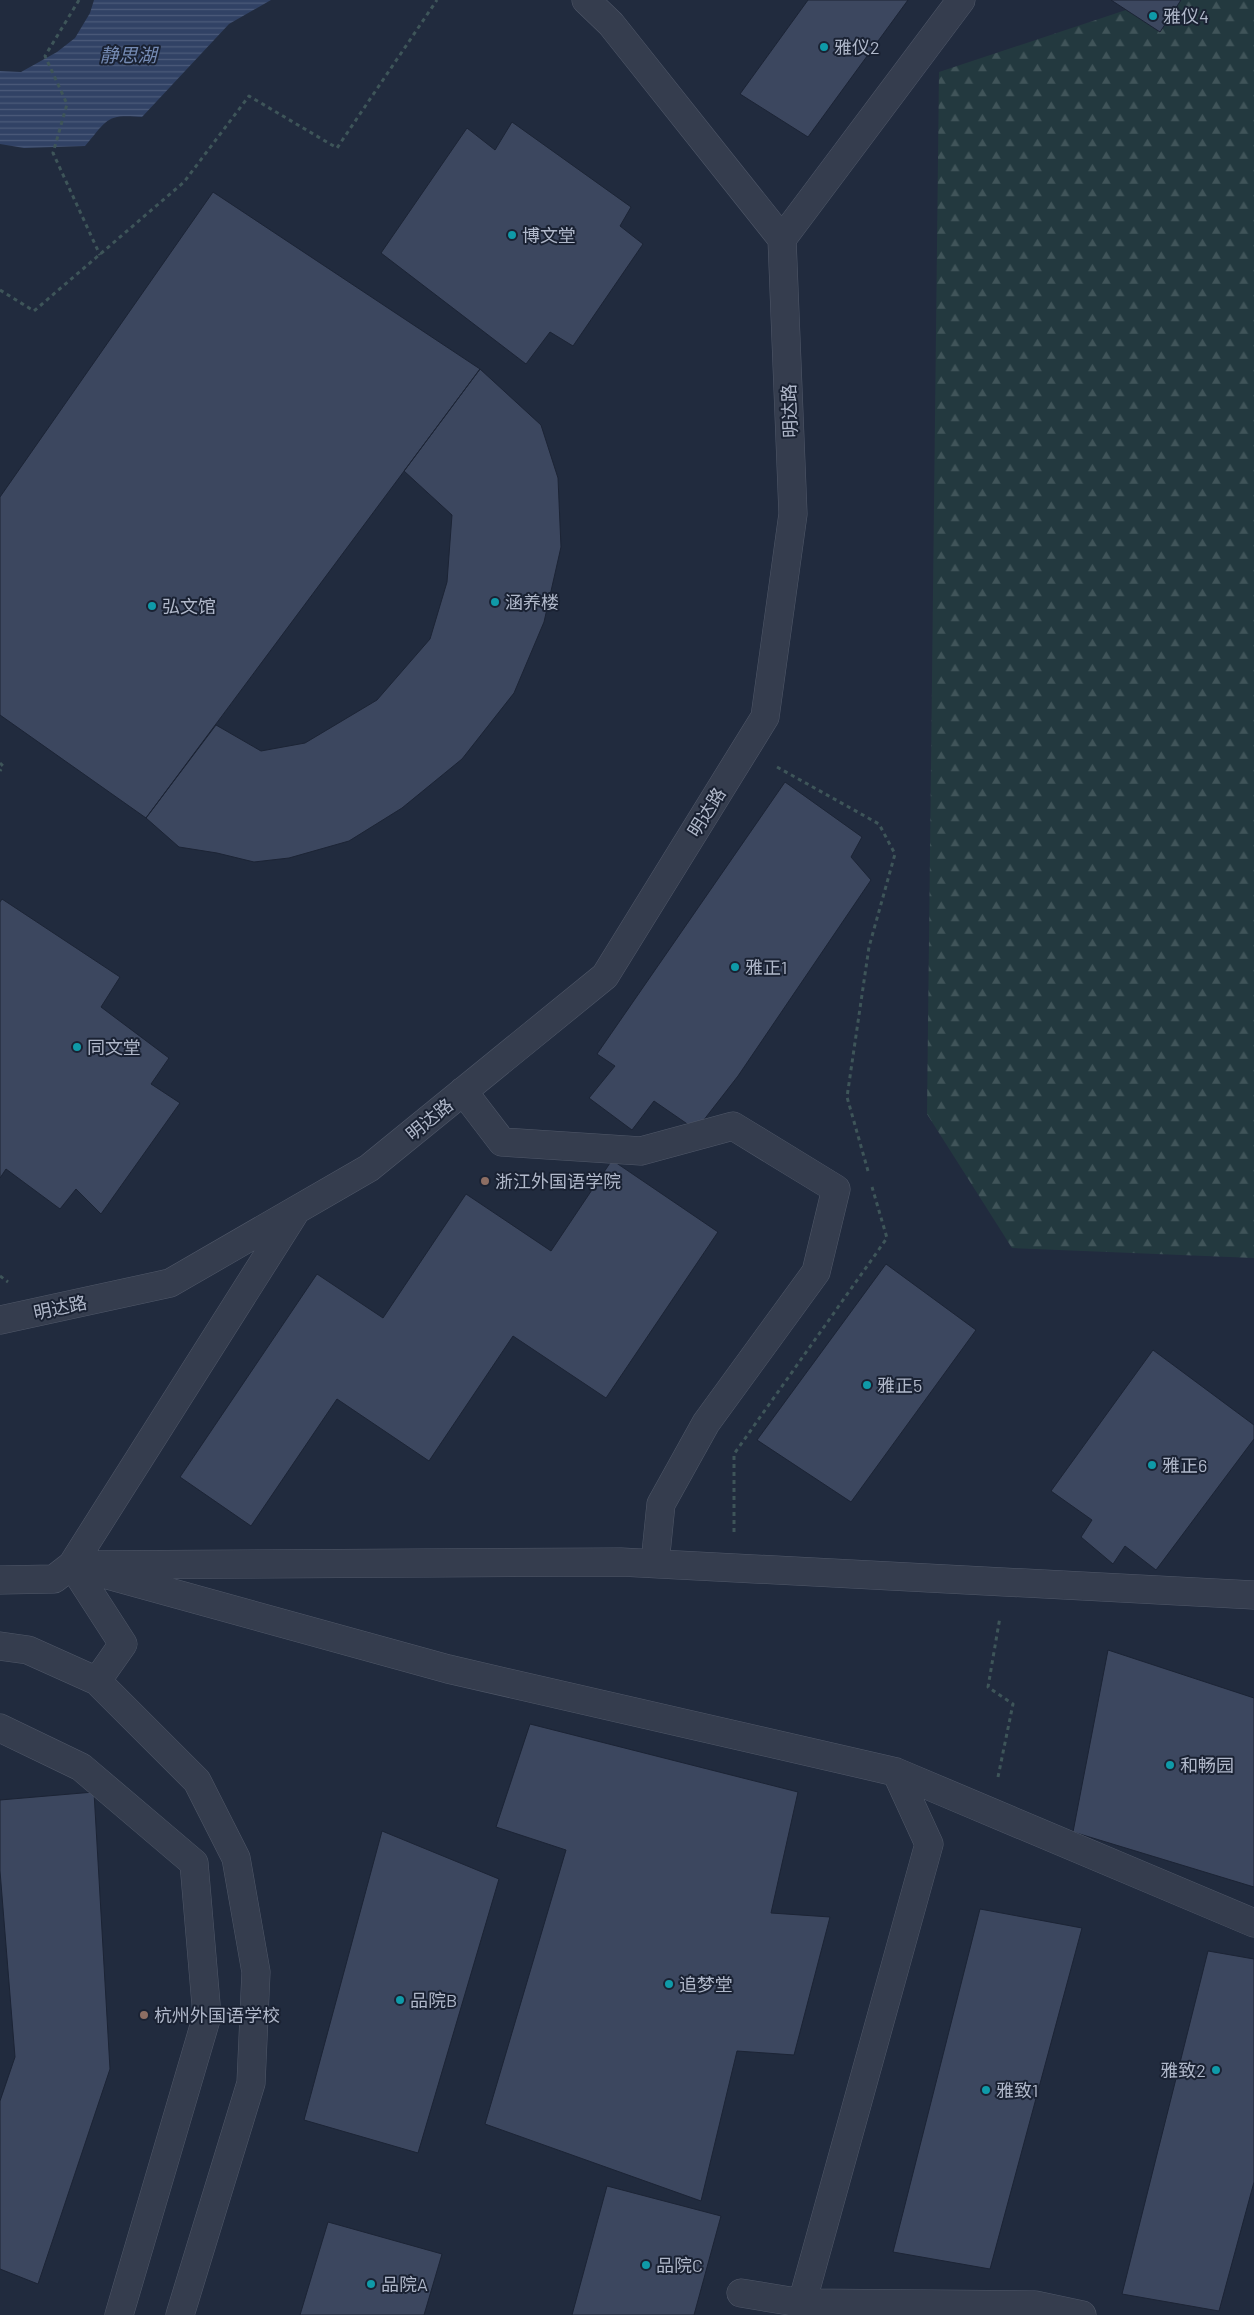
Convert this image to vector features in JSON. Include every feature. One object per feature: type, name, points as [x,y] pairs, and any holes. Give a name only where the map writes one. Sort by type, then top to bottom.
[{"type":"street","points":[[586,0],[611,24],[782,239],[962,0]]},
{"type":"street","name":"明达路","points":[[0,1320],[170,1283],[369,1168],[605,976],[765,716],[793,514],[782,239]]},
{"type":"street","points":[[463,1091],[502,1142],[641,1151],[733,1126],[836,1190],[816,1272],[706,1423],[661,1504],[655,1563]]},
{"type":"street","points":[[0,1580],[54,1579],[72,1565],[296,1211]]},
{"type":"street","points":[[72,1565],[622,1562],[1254,1595]]},
{"type":"street","points":[[72,1565],[123,1644],[97,1681]]},
{"type":"street","points":[[72,1565],[448,1669],[896,1772],[1254,1922]]},
{"type":"street","points":[[0,1646],[28,1650],[97,1681],[197,1781],[236,1858],[256,1972],[251,2082],[180,2315]]},
{"type":"street","points":[[0,1728],[80,1767],[194,1863],[207,2016],[119,2315]]},
{"type":"street","points":[[802,2303],[929,1844],[896,1772]]},
{"type":"street","points":[[741,2293],[802,2303],[1035,2305],[1082,2315]]},
{"type":"path","points":[[79,0],[46,56],[66,104],[53,153],[100,255]]},
{"type":"path","points":[[0,290],[34,311],[184,182],[249,96],[337,148],[437,0]]},
{"type":"path","points":[[746,748],[879,824],[895,854],[869,947],[847,1097],[868,1173]]},
{"type":"path","points":[[0,763],[4,766],[0,771]]},
{"type":"path","points":[[734,1568],[734,1454],[887,1238],[871,1182]]},
{"type":"path","points":[[991,1812],[1013,1704],[988,1687],[1006,1582]]},
{"type":"green space","points":[[1156,0],[1254,0],[1254,1258],[1012,1248],[927,1114],[939,72]]},
{"type":"water","name":"静思湖","points":[[94,0],[271,0],[229,24],[142,117],[121,116],[109,120],[85,146],[24,148],[0,144],[0,71],[21,72],[57,52],[75,38],[90,13]]},
{"type":"building","name":"雅仪2","points":[[808,0],[908,0],[808,137],[740,94]]},
{"type":"building","name":"雅仪4","points":[[1111,0],[1181,0],[1160,32]]},
{"type":"building","name":"博文堂","points":[[512,122],[631,207],[620,226],[643,244],[573,346],[550,332],[526,364],[381,253],[467,128],[495,150]]},
{"type":"building","name":"弘文馆","points":[[213,192],[480,369],[146,818],[0,715],[0,497]]},
{"type":"building","name":"涵养楼","points":[[480,369],[541,425],[558,478],[561,547],[544,622],[514,693],[462,759],[402,808],[349,841],[289,858],[254,862],[217,853],[179,847],[146,818],[216,725],[261,751],[305,743],[377,700],[430,639],[447,582],[452,515],[404,471]]},
{"type":"building","name":"雅正1","points":[[785,782],[862,837],[851,857],[871,880],[738,1076],[696,1130],[654,1101],[632,1130],[589,1098],[615,1066],[597,1054]]},
{"type":"building","name":"同文堂","points":[[2,899],[120,977],[101,1007],[169,1058],[151,1084],[180,1103],[101,1214],[76,1189],[60,1209],[6,1169],[0,1178],[0,902]]},
{"type":"building","points":[[612,1160],[718,1232],[606,1398],[513,1336],[429,1461],[337,1399],[251,1526],[180,1477],[317,1274],[383,1318],[466,1194],[551,1251]]},
{"type":"building","name":"雅正5","points":[[886,1264],[976,1330],[851,1502],[757,1440]]},
{"type":"building","name":"雅正6","points":[[1153,1350],[1254,1425],[1254,1439],[1156,1570],[1125,1546],[1113,1564],[1081,1537],[1092,1520],[1051,1491]]},
{"type":"building","name":"和畅园","points":[[1108,1650],[1254,1698],[1254,1887],[1073,1832]]},
{"type":"building","name":"追梦堂","points":[[530,1724],[798,1792],[771,1913],[830,1917],[794,2055],[737,2051],[701,2201],[485,2124],[566,1850],[496,1827]]},
{"type":"building","points":[[94,1792],[110,2069],[38,2284],[0,2269],[0,2101],[15,2057],[0,1871],[0,1800]]},
{"type":"building","name":"品院B","points":[[382,1831],[499,1879],[418,2153],[304,2120]]},
{"type":"building","name":"雅致1","points":[[980,1909],[1082,1928],[990,2269],[893,2252]]},
{"type":"building","name":"雅致2","points":[[1208,1951],[1254,1959],[1254,2182],[1219,2311],[1122,2294]]},
{"type":"building","name":"品院C","points":[[607,2186],[721,2216],[694,2315],[572,2315]]},
{"type":"building","name":"品院A","points":[[328,2222],[442,2254],[424,2315],[300,2315]]},
{"type":"place","name":"雅仪4","points":[[1153,16]]},
{"type":"place","name":"雅仪2","points":[[824,47]]},
{"type":"place","name":"博文堂","points":[[512,235]]},
{"type":"place","name":"涵养楼","points":[[495,602]]},
{"type":"place","name":"弘文馆","points":[[152,606]]},
{"type":"place","name":"雅正1","points":[[735,967]]},
{"type":"place","name":"同文堂","points":[[77,1047]]},
{"type":"place","name":"浙江外国语学院","points":[[485,1181]]},
{"type":"place","name":"雅正5","points":[[867,1385]]},
{"type":"place","name":"雅正6","points":[[1152,1465]]},
{"type":"place","name":"和畅园","points":[[1170,1765]]},
{"type":"place","name":"追梦堂","points":[[669,1984]]},
{"type":"place","name":"品院B","points":[[400,2000]]},
{"type":"place","name":"杭州外国语学校","points":[[144,2015]]},
{"type":"place","name":"雅致2","points":[[1216,2070]]},
{"type":"place","name":"雅致1","points":[[986,2090]]},
{"type":"place","name":"品院C","points":[[646,2265]]},
{"type":"place","name":"品院A","points":[[371,2284]]}]
